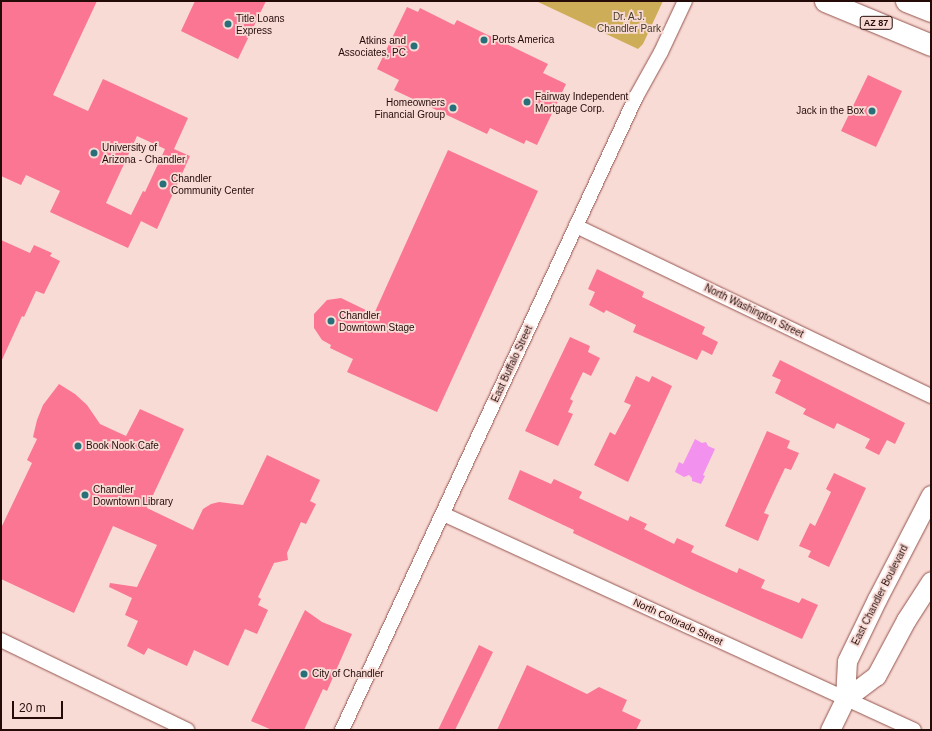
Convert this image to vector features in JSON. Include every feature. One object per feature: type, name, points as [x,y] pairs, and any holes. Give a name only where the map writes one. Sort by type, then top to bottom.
[{"type":"main road","name":"AZ 87","points":[[825,1],[931,45]]},
{"type":"main road","points":[[906,1],[931,11]]},
{"type":"main road","name":"East Chandler Boulevard","points":[[830,730],[845,699],[847,661],[877,599],[931,495]]},
{"type":"main road","name":"East Chandler Boulevard","points":[[845,699],[876,676],[931,581]]},
{"type":"street","name":"East Buffalo Street","points":[[342,730],[636,97],[661,52],[685,1]]},
{"type":"street","name":"North Washington Street","points":[[576,226],[931,396]]},
{"type":"street","name":"North Colorado Street","points":[[443,514],[914,730]]},
{"type":"street","points":[[1,640],[187,730]]},
{"type":"green space","name":"Dr. A.J. Chandler Park","points":[[536,1],[663,1],[643,44],[638,49]]},
{"type":"shaded area","points":[[695,439],[702,443],[706,442],[708,446],[715,449],[703,475],[705,476],[701,484],[692,481],[692,478],[689,475],[684,477],[675,472],[679,462],[683,464]]},
{"type":"building","points":[[1,1],[97,1],[53,95],[88,111],[103,79],[188,118],[174,149],[190,156],[157,229],[141,221],[128,248],[50,212],[60,191],[26,175],[21,185],[1,176]],"holes":[[[137,136],[165,149],[145,192],[143,191],[131,215],[106,203]]]},
{"type":"building","points":[[195,1],[266,1],[238,59],[181,31]]},
{"type":"building","points":[[407,7],[418,12],[420,8],[454,25],[457,20],[548,64],[543,73],[566,84],[537,145],[526,140],[524,144],[490,128],[487,134],[394,90],[399,80],[377,69]]},
{"type":"building","name":"Jack in the Box","points":[[868,75],[902,91],[876,147],[841,131]]},
{"type":"building","points":[[448,150],[538,191],[437,412],[347,372],[353,359],[330,348],[331,345],[322,340],[314,328],[314,314],[327,300],[341,298],[374,314]]},
{"type":"building","points":[[1,240],[30,253],[34,245],[52,253],[50,256],[60,261],[44,294],[36,291],[24,317],[22,316],[1,362]]},
{"type":"building","points":[[597,269],[644,292],[642,297],[705,327],[702,334],[718,342],[712,355],[702,350],[697,360],[633,332],[636,325],[606,310],[604,313],[589,305],[595,292],[588,289]]},
{"type":"building","points":[[570,337],[590,346],[588,352],[600,358],[591,376],[583,372],[570,399],[573,401],[568,412],[573,414],[558,446],[525,431]]},
{"type":"building","points":[[780,360],[905,423],[895,444],[887,440],[879,455],[865,448],[870,439],[837,423],[834,429],[803,414],[806,409],[775,393],[781,380],[772,376]]},
{"type":"building","points":[[636,376],[649,382],[652,376],[672,386],[628,482],[594,465],[610,432],[615,435],[631,405],[624,402]]},
{"type":"building","points":[[59,384],[75,394],[87,405],[100,424],[126,436],[140,409],[184,429],[147,508],[193,530],[203,509],[211,504],[219,502],[243,505],[267,455],[320,480],[310,501],[316,504],[306,524],[301,522],[287,553],[288,560],[274,563],[258,597],[261,599],[258,605],[268,610],[257,634],[245,629],[228,666],[194,650],[187,666],[148,648],[144,655],[127,646],[138,621],[125,615],[132,598],[109,587],[110,583],[137,587],[157,545],[113,526],[74,613],[1,579],[1,528],[32,463],[27,460],[37,439],[33,437],[37,420],[43,405]]},
{"type":"building","points":[[767,431],[790,441],[787,448],[799,453],[791,470],[785,468],[776,487],[764,513],[769,515],[758,541],[725,526]]},
{"type":"building","points":[[520,470],[551,484],[554,479],[582,492],[579,498],[628,521],[630,516],[647,524],[644,529],[674,544],[677,538],[694,546],[691,552],[737,573],[739,568],[765,580],[761,588],[799,603],[802,598],[818,605],[802,639],[693,590],[573,533],[574,530],[508,499]]},
{"type":"building","points":[[834,473],[866,488],[829,567],[808,557],[811,551],[799,546],[810,523],[815,526],[831,492],[826,489]]},
{"type":"building","name":"City of Chandler","points":[[305,610],[322,622],[352,634],[327,691],[323,689],[304,730],[272,730],[251,721]]},
{"type":"building","points":[[479,645],[493,652],[455,730],[438,730]]},
{"type":"building","points":[[527,665],[587,694],[599,687],[627,700],[622,711],[641,720],[636,730],[497,730]]},
{"type":"place","name":"Title Loans Express","points":[[228,24]]},
{"type":"place","name":"Ports America","points":[[484,40]]},
{"type":"place","name":"Atkins and Associates, PC","points":[[414,46]]},
{"type":"place","name":"Fairway Independent Mortgage Corp.","points":[[527,102]]},
{"type":"place","name":"Homeowners Financial Group","points":[[453,108]]},
{"type":"place","name":"Jack in the Box","points":[[872,111]]},
{"type":"place","name":"University of Arizona - Chandler","points":[[94,153]]},
{"type":"place","name":"Chandler Community Center","points":[[163,184]]},
{"type":"place","name":"Chandler Downtown Stage","points":[[331,321]]},
{"type":"place","name":"Book Nook Cafe","points":[[78,446]]},
{"type":"place","name":"Chandler Downtown Library","points":[[85,495]]},
{"type":"place","name":"City of Chandler","points":[[304,674]]}]
